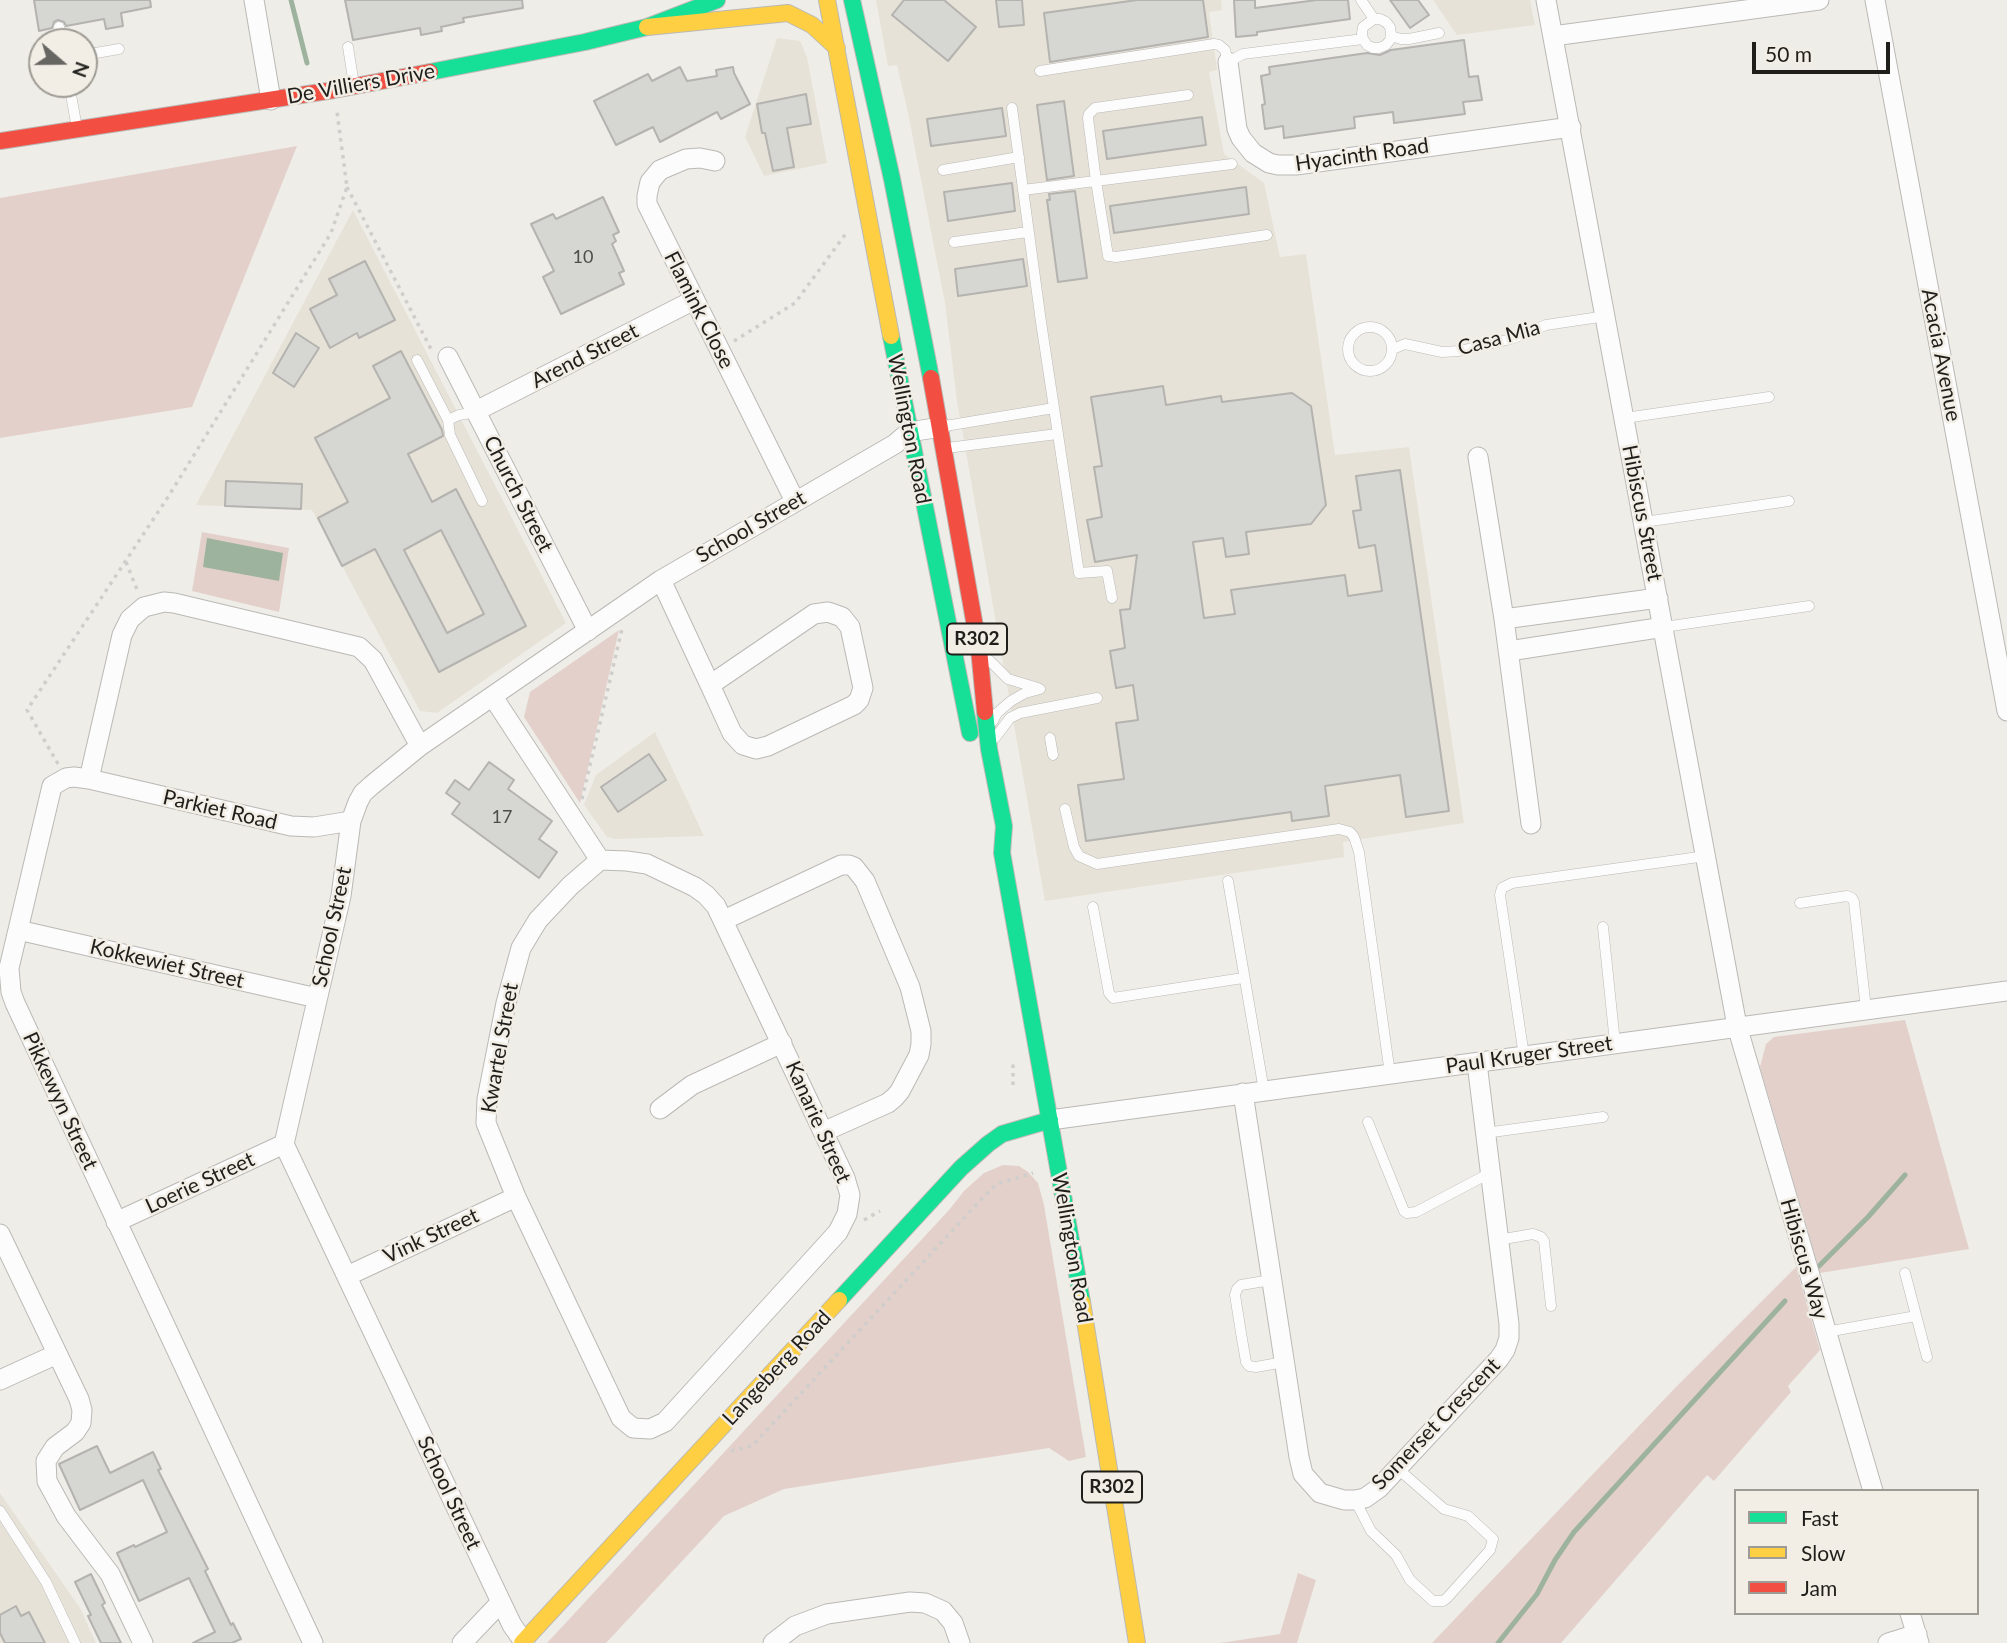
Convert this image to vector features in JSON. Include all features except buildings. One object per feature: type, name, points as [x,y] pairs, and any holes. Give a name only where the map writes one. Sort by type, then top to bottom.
[{"type":"main road","name":"De Villiers Drive","points":[[0,141],[334,90],[585,42],[647,27],[716,0]]},
{"type":"main road","name":"Wellington Road","points":[[827,0],[906,443],[984,807]]},
{"type":"main road","name":"Wellington Road","points":[[852,0],[945,449],[979,649],[987,732],[984,749],[1004,826],[1002,853],[1087,1331],[1137,1643]]},
{"type":"main road","points":[[647,27],[788,13],[812,25],[837,48]]},
{"type":"main road","name":"Wellington Road","points":[[988,832],[1002,853]]},
{"type":"main road","name":"Langeberg Road","points":[[523,1642],[961,1168],[1002,1134],[1050,1121]]},
{"type":"street","points":[[254,0],[271,100]]},
{"type":"street","name":"Hibiscus Street","points":[[1546,0],[1737,1026]]},
{"type":"street","points":[[1553,36],[1819,0]]},
{"type":"street","name":"Acacia Avenue","points":[[1875,0],[2007,711]]},
{"type":"street","name":"Hyacinth Road","points":[[1228,62],[1237,129],[1241,138],[1261,159],[1278,165],[1296,165],[1570,127]]},
{"type":"street","name":"Flamink Close","points":[[715,162],[693,158],[660,170],[654,175],[646,196],[649,211],[795,501]]},
{"type":"street","name":"Arend Street","points":[[477,411],[694,300]]},
{"type":"street","name":"Church Street","points":[[449,357],[588,631]]},
{"type":"street","name":"School Street","points":[[523,1642],[512,1625],[284,1144],[341,896],[351,821],[363,793],[420,746],[661,580],[795,501],[941,426]]},
{"type":"street","name":"School Street","points":[[906,443],[945,449]]},
{"type":"street","points":[[1478,457],[1504,619],[1531,824]]},
{"type":"street","points":[[661,580],[709,685],[737,740],[743,745],[756,749],[768,746],[855,705],[863,688],[850,627],[842,617],[828,612],[814,614],[709,685]]},
{"type":"street","points":[[1504,619],[1658,597]]},
{"type":"street","points":[[66,778],[89,779],[122,635],[130,619],[144,607],[153,604],[174,603],[359,647],[373,660],[420,746]]},
{"type":"street","points":[[1508,651],[1664,627]]},
{"type":"street","points":[[493,697],[600,860]]},
{"type":"street","name":"Pikkewyn Street","points":[[66,778],[52,786],[18,930],[5,970],[11,992],[313,1643]]},
{"type":"street","name":"Parkiet Road","points":[[89,779],[291,826],[314,827],[351,821]]},
{"type":"street","name":"Kanarie Street","points":[[600,860],[647,864],[695,887],[716,906],[845,1178],[849,1195],[848,1214],[838,1232],[665,1422],[650,1429],[633,1428]]},
{"type":"street","name":"Kwartel Street","points":[[600,860],[570,886],[532,928],[521,947],[506,1003],[485,1115],[488,1130],[516,1197],[621,1418],[633,1428]]},
{"type":"street","points":[[724,920],[841,865],[854,867],[865,881],[910,987],[921,1031],[921,1044],[919,1055],[895,1097],[888,1103],[823,1132]]},
{"type":"street","name":"Kokkewiet Street","points":[[18,930],[317,998]]},
{"type":"street","name":"Paul Kruger Street","points":[[1050,1121],[2007,991]]},
{"type":"street","name":"Hibiscus Way","points":[[1737,1026],[1872,1489]]},
{"type":"street","points":[[660,1109],[692,1085],[782,1043]]},
{"type":"street","name":"Somerset Crescent","points":[[1243,1093],[1298,1457],[1303,1474],[1320,1493],[1344,1500],[1355,1500],[1379,1488],[1499,1359],[1509,1338],[1477,1063]]},
{"type":"street","name":"Loerie Street","points":[[116,1222],[284,1144]]},
{"type":"street","name":"Vink Street","points":[[347,1276],[516,1197]]},
{"type":"street","points":[[1,1240],[79,1399],[83,1417],[75,1432],[49,1454],[46,1461],[47,1480],[66,1516],[110,1574],[143,1643]]},
{"type":"street","points":[[0,1380],[57,1354]]},
{"type":"street","points":[[462,1643],[501,1602]]},
{"type":"street","points":[[773,1643],[795,1626],[827,1614],[910,1602],[925,1603],[943,1611],[953,1623],[960,1643]]},
{"type":"street","points":[[1888,1643],[1918,1639],[1911,1615]]},
{"type":"lane","points":[[1361,0],[1374,19],[1386,22],[1390,27],[1391,36],[1386,45],[1379,48],[1367,45],[1363,40],[1363,27],[1374,19]]},
{"type":"lane","points":[[1391,36],[1409,39],[1439,33]]},
{"type":"lane","points":[[1040,71],[1214,44],[1225,50],[1228,62],[1243,54],[1363,40]]},
{"type":"lane","points":[[348,47],[354,86]]},
{"type":"lane","points":[[98,53],[119,49]]},
{"type":"lane","points":[[1188,95],[1091,110],[1088,118],[1106,253],[1111,257],[1267,235]]},
{"type":"lane","points":[[71,98],[77,129]]},
{"type":"lane","points":[[1012,108],[1079,573],[1107,571],[1112,598]]},
{"type":"lane","points":[[943,170],[1019,157]]},
{"type":"lane","points":[[1023,190],[1232,164]]},
{"type":"lane","points":[[954,242],[1028,232]]},
{"type":"lane","name":"Casa Mia","points":[[1393,349],[1405,344],[1442,352],[1459,351],[1511,339],[1546,325],[1606,316]]},
{"type":"lane","points":[[1368,326],[1383,330],[1393,349],[1392,356],[1382,368],[1368,371],[1355,365],[1348,353],[1355,332],[1368,326]]},
{"type":"lane","points":[[416,360],[448,420],[450,435],[482,501]]},
{"type":"lane","points":[[1625,418],[1769,397]]},
{"type":"lane","points":[[941,426],[1054,408]]},
{"type":"lane","points":[[448,420],[477,411]]},
{"type":"lane","points":[[945,449],[1057,434]]},
{"type":"lane","points":[[1644,522],[1789,501]]},
{"type":"lane","points":[[1664,627],[1809,606]]},
{"type":"lane","points":[[979,649],[1008,679],[1040,689],[1011,701],[997,713],[987,732]]},
{"type":"lane","points":[[984,749],[1010,718],[1020,713],[1097,698]]},
{"type":"lane","points":[[1050,738],[1053,755]]},
{"type":"lane","points":[[1065,809],[1074,847],[1079,856],[1097,864],[1339,829],[1350,832],[1359,852],[1390,1074]]},
{"type":"lane","points":[[1524,1056],[1500,895],[1502,888],[1512,883],[1706,856]]},
{"type":"lane","points":[[1228,881],[1264,1091]]},
{"type":"lane","points":[[1800,903],[1847,896],[1852,898],[1866,1009]]},
{"type":"lane","points":[[1093,907],[1109,993],[1113,998],[1243,978]]},
{"type":"lane","points":[[1603,928],[1615,1043]]},
{"type":"lane","points":[[1485,1133],[1603,1117]]},
{"type":"lane","points":[[1368,1122],[1407,1213],[1416,1212],[1490,1173]]},
{"type":"lane","points":[[1498,1240],[1533,1234],[1541,1237],[1544,1241],[1551,1306]]},
{"type":"lane","points":[[1905,1273],[1927,1357]]},
{"type":"lane","points":[[1271,1280],[1241,1285],[1235,1295],[1246,1362],[1249,1366],[1256,1367],[1284,1363]]},
{"type":"lane","points":[[1825,1332],[1916,1316]]},
{"type":"lane","points":[[1355,1500],[1371,1531],[1396,1555],[1410,1580],[1433,1601],[1447,1598],[1490,1550],[1493,1539],[1468,1516],[1444,1510],[1397,1468]]},
{"type":"lane","points":[[0,1511],[46,1582],[75,1643]]},
{"type":"path","points":[[334,90],[346,187],[435,356],[449,357]]},
{"type":"path","points":[[66,778],[27,710],[168,497],[331,233],[346,187]]},
{"type":"path","points":[[719,350],[795,303],[847,232]]},
{"type":"path","points":[[126,562],[144,607]]},
{"type":"path","points":[[576,824],[628,604]]},
{"type":"path","points":[[1013,1055],[1013,1085]]},
{"type":"path","points":[[721,1454],[752,1446],[992,1188],[1032,1173]]},
{"type":"shaded area","points":[[876,0],[1221,0],[1222,10],[1209,12],[1217,70],[1209,72],[1224,154],[1264,183],[1280,257],[1306,254],[1335,455],[1409,447],[1464,823],[1343,842],[1344,857],[1045,901],[957,401],[945,303],[908,113],[897,65],[888,66]]},
{"type":"shaded area","points":[[1433,0],[1530,0],[1535,25],[1457,35]]},
{"type":"shaded area","points":[[777,38],[800,41],[807,57],[827,163],[764,176],[745,137]]},
{"type":"shaded area","points":[[297,146],[192,407],[0,438],[0,198]]},
{"type":"shaded area","points":[[353,210],[566,623],[437,713],[420,711],[312,510],[196,505]]},
{"type":"shaded area","points":[[202,532],[289,548],[279,612],[192,591]]},
{"type":"shaded area","points":[[207,538],[283,553],[279,581],[203,567]]},
{"type":"shaded area","points":[[619,630],[580,803],[524,717],[530,692]]},
{"type":"shaded area","points":[[655,732],[704,836],[607,837],[584,805],[596,775]]},
{"type":"shaded area","points":[[1905,1020],[1969,1249],[1820,1273],[1760,1067],[1766,1044],[1774,1037]]},
{"type":"shaded area","points":[[1003,1165],[1019,1166],[1038,1183],[1044,1205],[1086,1457],[1069,1461],[1049,1448],[784,1489],[724,1516],[606,1643],[547,1643],[964,1191],[984,1173]]},
{"type":"shaded area","points":[[1796,1267],[1820,1350],[1788,1386],[1791,1392],[1714,1481],[1707,1475],[1561,1643],[1432,1643],[1675,1388]]},
{"type":"shaded area","points":[[0,1493],[80,1608],[96,1643],[0,1643]]},
{"type":"shaded area","points":[[1298,1573],[1316,1580],[1297,1643],[1220,1643],[1280,1634]]},
{"type":"waterway","points":[[291,0],[307,63]]},
{"type":"waterway","points":[[1819,1266],[1905,1175]]},
{"type":"waterway","points":[[1498,1643],[1537,1594],[1574,1532],[1785,1301]]},
{"type":"traffic: fast","points":[[430,72],[647,27],[717,0]]},
{"type":"traffic: fast","points":[[852,0],[892,179],[931,378]]},
{"type":"traffic: fast","points":[[891,336],[970,733]]},
{"type":"traffic: fast","points":[[985,712],[989,749],[1004,826],[1002,853],[1082,1302]]},
{"type":"traffic: fast","points":[[839,1300],[961,1168],[988,1144],[1002,1134],[1050,1120]]},
{"type":"traffic: slow","points":[[827,0],[891,336]]},
{"type":"traffic: slow","points":[[647,27],[788,13],[812,25],[837,48]]},
{"type":"traffic: slow","points":[[522,1643],[839,1300]]},
{"type":"traffic: slow","points":[[1082,1302],[1137,1643]]},
{"type":"traffic: jam","points":[[0,141],[334,90],[430,72]]},
{"type":"traffic: jam","points":[[931,378],[979,649],[985,712]]}]
